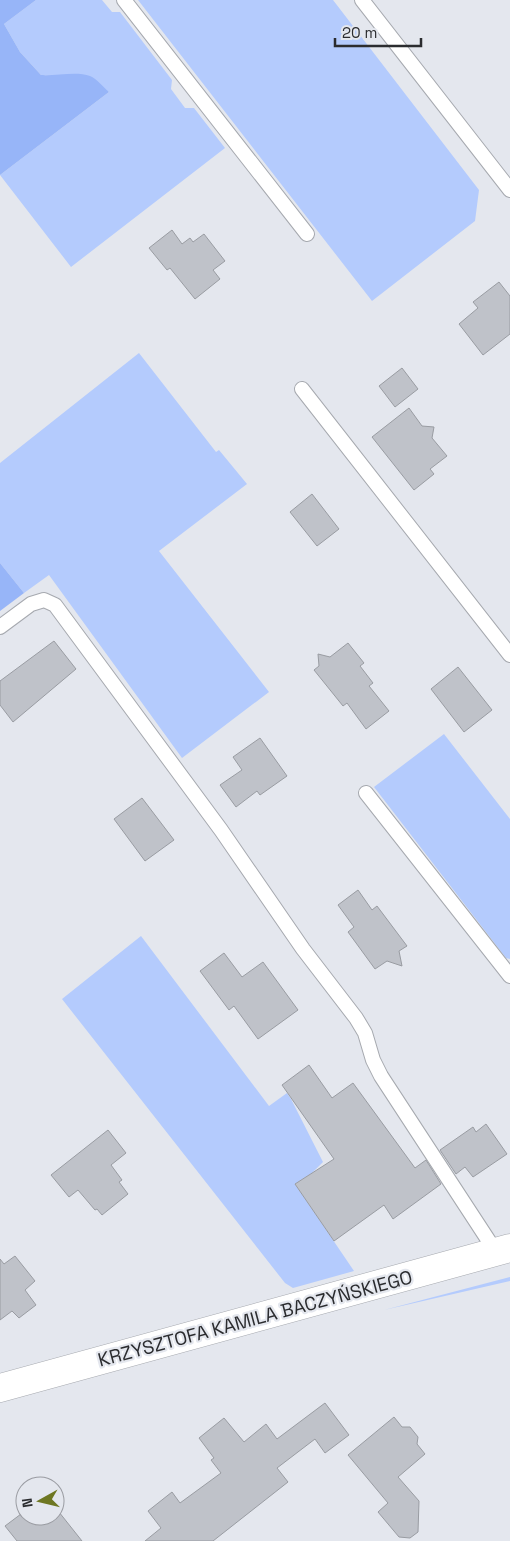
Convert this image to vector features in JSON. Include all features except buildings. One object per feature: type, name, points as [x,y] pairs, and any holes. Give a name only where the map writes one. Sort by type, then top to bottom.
[{"type":"street","name":"KRZYSZTOFA KAMILA BACZYŃSKIEGO","points":[[0,1388],[503,1250]]},
{"type":"lane","points":[[124,0],[307,234]]},
{"type":"lane","points":[[362,0],[510,190]]},
{"type":"lane","points":[[302,390],[510,656]]},
{"type":"lane","points":[[0,627],[31,604],[44,600],[55,605],[222,830],[303,949],[356,1018],[365,1033],[373,1060],[382,1076],[503,1250]]},
{"type":"lane","points":[[366,793],[510,976]]},
{"type":"shaded area","points":[[0,0],[36,0],[4,24],[20,52],[41,75],[73,74],[90,76],[109,92],[0,175]]},
{"type":"shaded area","points":[[36,0],[102,0],[112,12],[120,12],[172,80],[171,89],[185,108],[194,108],[225,148],[71,267],[0,175],[109,92],[75,74],[61,76],[41,75],[20,52],[4,24]]},
{"type":"shaded area","points":[[138,0],[333,0],[479,190],[475,221],[372,301]]},
{"type":"shaded area","points":[[139,353],[216,452],[219,450],[247,484],[159,551],[269,692],[182,758],[49,575],[24,593],[0,563],[0,463]]},
{"type":"shaded area","points":[[0,563],[24,593],[0,611]]},
{"type":"shaded area","points":[[444,734],[510,819],[510,959],[506,958],[374,787]]},
{"type":"shaded area","points":[[141,936],[269,1106],[287,1093],[291,1099],[323,1162],[312,1173],[295,1184],[354,1271],[293,1288],[285,1283],[62,999]]},
{"type":"shaded area","points":[[510,1277],[510,1281],[384,1310]]}]
